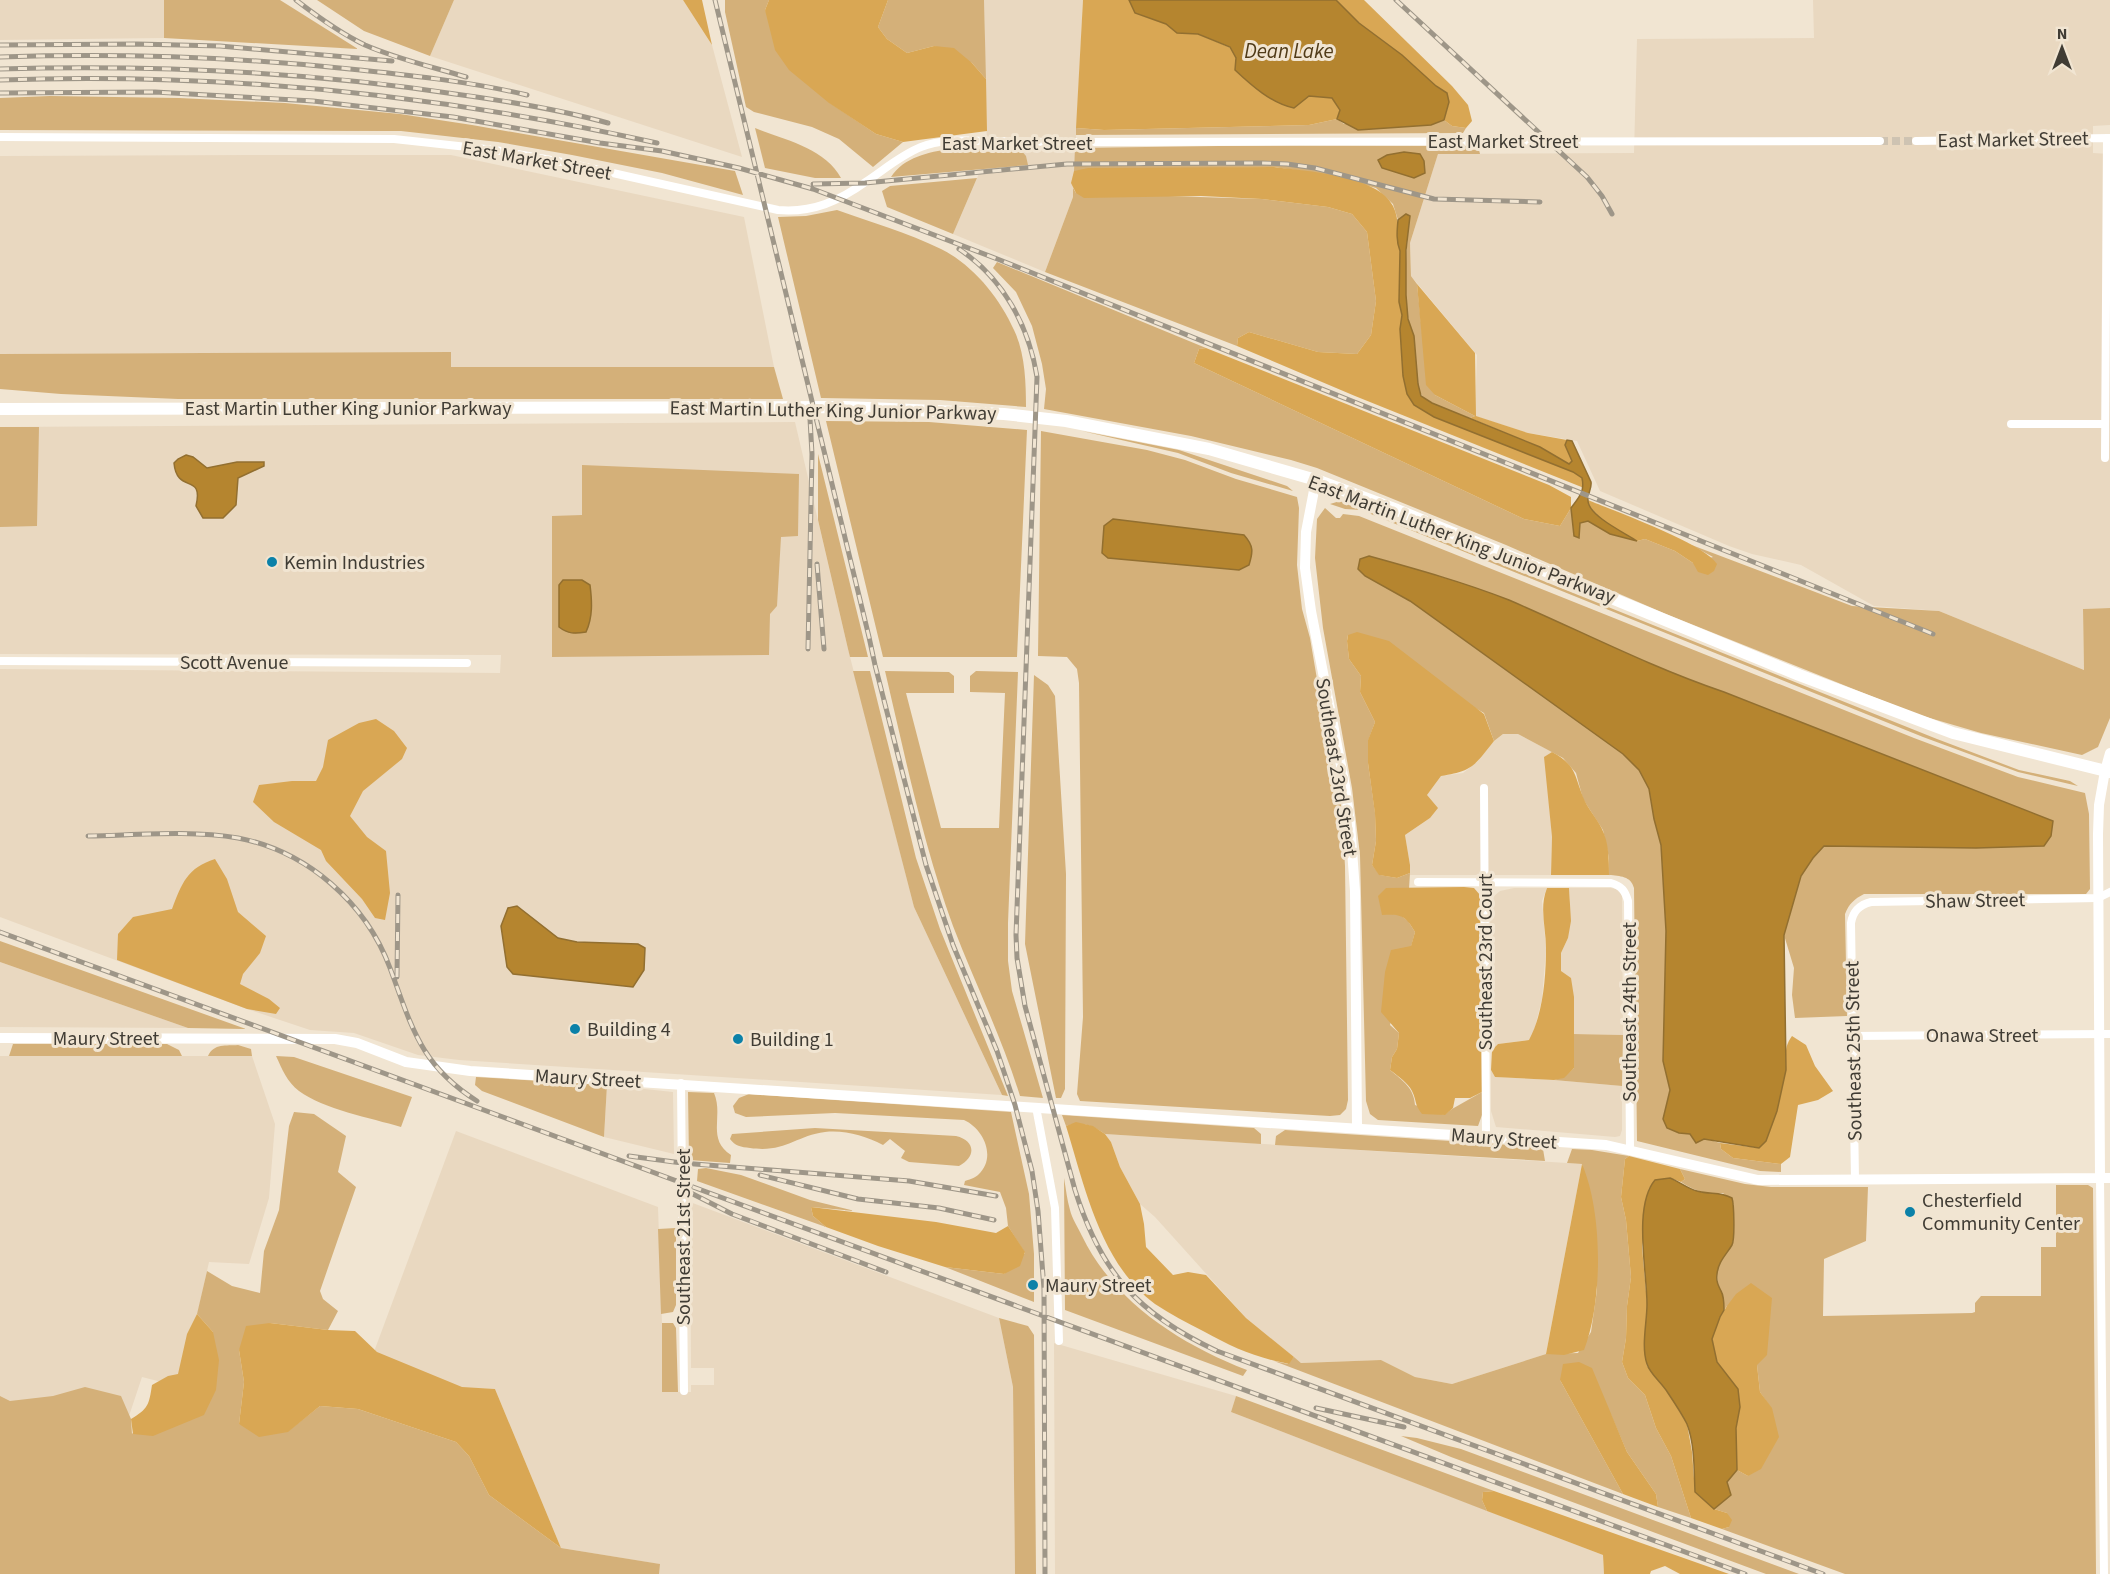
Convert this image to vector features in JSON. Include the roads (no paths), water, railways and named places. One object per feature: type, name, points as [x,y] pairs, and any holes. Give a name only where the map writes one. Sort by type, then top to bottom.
[{"type":"main road","name":"East Martin Luther King Junior Parkway","points":[[0,409],[845,407],[1004,414],[1066,421],[1209,449],[1316,480],[1397,510],[1799,675],[1953,733],[2107,772]]},
{"type":"main road","name":"Southeast 23rd Street","points":[[1316,480],[1306,532],[1305,568],[1350,822],[1355,891],[1357,1127]]},
{"type":"main road","points":[[2105,1178],[2104,1034],[2098,898],[2099,805],[2110,753]]},
{"type":"main road","name":"Maury Street","points":[[0,1038],[335,1039],[357,1043],[406,1062],[447,1068],[1606,1145],[1758,1180],[2105,1178]]},
{"type":"street","name":"East Market Street","points":[[0,137],[394,139],[495,150],[795,212],[814,209],[839,198],[865,183],[899,157],[922,146],[954,141],[1880,141]]},
{"type":"street","name":"East Market Street","points":[[1916,141],[2109,138]]},
{"type":"street","points":[[2105,458],[2109,138]]},
{"type":"street","points":[[2011,424],[2105,424]]},
{"type":"street","name":"Scott Avenue","points":[[0,661],[467,663]]},
{"type":"street","name":"Southeast 23rd Court","points":[[1484,788],[1486,1137]]},
{"type":"street","points":[[1418,882],[1485,882]]},
{"type":"street","name":"Southeast 24th Street","points":[[1485,882],[1611,883],[1620,886],[1625,891],[1628,901],[1630,1149]]},
{"type":"street","name":"Shaw Street","points":[[1851,923],[1857,908],[1871,902],[2098,898],[2110,892]]},
{"type":"street","name":"Southeast 25th Street","points":[[1851,923],[1855,1179]]},
{"type":"street","name":"Onawa Street","points":[[1853,1036],[2104,1034]]},
{"type":"street","name":"Southeast 21st Street","points":[[681,1083],[684,1391]]},
{"type":"street","points":[[1036,1107],[1055,1208],[1059,1341]]},
{"type":"street","points":[[2104,1574],[2105,1178]]},
{"type":"water","name":"Dean Lake","points":[[1129,0],[1336,0],[1359,23],[1447,93],[1449,102],[1444,120],[1431,125],[1358,130],[1337,119],[1340,110],[1332,98],[1309,96],[1294,108],[1286,106],[1262,93],[1235,70],[1236,58],[1230,47],[1198,34],[1177,33],[1166,24],[1135,13]]},
{"type":"water","points":[[1404,152],[1420,154],[1424,161],[1425,173],[1414,178],[1382,168],[1378,160],[1387,155]]},
{"type":"water","points":[[1406,214],[1410,216],[1406,250],[1406,295],[1408,319],[1414,336],[1421,396],[1432,403],[1540,447],[1569,464],[1572,461],[1565,445],[1567,440],[1572,441],[1591,482],[1588,498],[1590,507],[1616,529],[1637,541],[1610,534],[1588,521],[1580,523],[1579,538],[1574,536],[1571,508],[1582,491],[1582,478],[1573,472],[1434,417],[1414,405],[1407,394],[1403,376],[1400,329],[1402,315],[1399,302],[1400,251],[1397,228],[1398,220]]},
{"type":"water","points":[[186,455],[193,457],[207,468],[237,462],[264,462],[264,466],[238,478],[236,505],[223,518],[203,518],[196,506],[196,489],[184,482],[176,473],[174,463]]},
{"type":"water","points":[[1113,519],[1244,535],[1252,549],[1249,565],[1239,570],[1108,558],[1102,553],[1104,526]]},
{"type":"water","points":[[1369,556],[1509,600],[1696,682],[2053,821],[2051,836],[2044,846],[1976,848],[1824,846],[1801,876],[1784,935],[1786,1070],[1777,1111],[1766,1141],[1759,1148],[1704,1139],[1696,1143],[1690,1134],[1679,1133],[1667,1128],[1663,1119],[1670,1090],[1663,1061],[1666,931],[1661,845],[1649,789],[1639,770],[1623,754],[1410,601],[1365,576],[1358,569],[1360,559]]},
{"type":"water","points":[[563,580],[582,580],[590,585],[590,621],[586,632],[572,633],[559,627],[559,585]]},
{"type":"water","points":[[517,906],[558,938],[577,942],[638,944],[645,948],[644,970],[633,987],[513,974],[507,967],[501,926],[508,908]]},
{"type":"water","points":[[1670,1178],[1694,1190],[1727,1196],[1733,1201],[1733,1242],[1719,1266],[1717,1276],[1723,1295],[1724,1310],[1712,1339],[1717,1362],[1738,1389],[1740,1407],[1736,1428],[1737,1470],[1727,1482],[1731,1495],[1714,1509],[1695,1492],[1693,1449],[1687,1424],[1651,1371],[1645,1357],[1647,1304],[1643,1239],[1644,1206],[1648,1191],[1655,1180]]},
{"type":"tunnel","points":[[1880,141],[1916,141]]},
{"type":"railway","points":[[296,0],[329,24],[365,45],[402,59],[466,77]]},
{"type":"railway","points":[[715,0],[875,665],[926,865],[953,945],[997,1051],[1015,1105],[1032,1171],[1038,1211],[1044,1289],[1045,1574]]},
{"type":"railway","points":[[1396,0],[1587,177],[1612,214]]},
{"type":"railway","points":[[0,45],[220,46],[392,61]]},
{"type":"railway","points":[[0,57],[135,56],[270,62],[423,77],[486,86],[527,95]]},
{"type":"railway","points":[[0,69],[171,69],[342,80],[513,103],[608,123]]},
{"type":"railway","points":[[0,80],[83,78],[166,80],[331,90],[495,112],[657,143]]},
{"type":"railway","points":[[0,93],[155,92],[313,101],[453,117],[600,143],[662,151],[739,168],[813,189],[1000,260],[1933,634]]},
{"type":"railway","points":[[813,184],[865,183],[1067,164],[1262,163],[1315,168],[1434,199],[1540,202]]},
{"type":"railway","points":[[959,249],[989,274],[1012,305],[1028,340],[1037,377],[1017,958],[1025,1006],[1075,1190],[1085,1219],[1111,1268],[1144,1306],[1189,1337],[1217,1351],[1823,1574]]},
{"type":"railway","points":[[808,649],[812,454],[810,419]]},
{"type":"railway","points":[[817,564],[824,649]]},
{"type":"railway","points":[[88,836],[183,834],[238,838],[263,845],[310,868],[350,902],[366,922],[390,968],[420,1043],[442,1073],[477,1101]]},
{"type":"railway","points":[[397,977],[398,895]]},
{"type":"railway","points":[[0,932],[1745,1574]]},
{"type":"railway","points":[[629,1156],[682,1163],[909,1181],[996,1196]]},
{"type":"railway","points":[[760,1175],[858,1199],[939,1208],[994,1220]]},
{"type":"railway","points":[[685,1190],[732,1214],[886,1272]]},
{"type":"railway","points":[[1316,1408],[1404,1427]]},
{"type":"place","name":"Kemin Industries","points":[[272,562]]},
{"type":"place","name":"Building 4","points":[[575,1029]]},
{"type":"place","name":"Building 1","points":[[738,1039]]},
{"type":"place","name":"Chesterfield Community Center","points":[[1910,1212]]},
{"type":"place","name":"Maury Street","points":[[1033,1285]]}]
